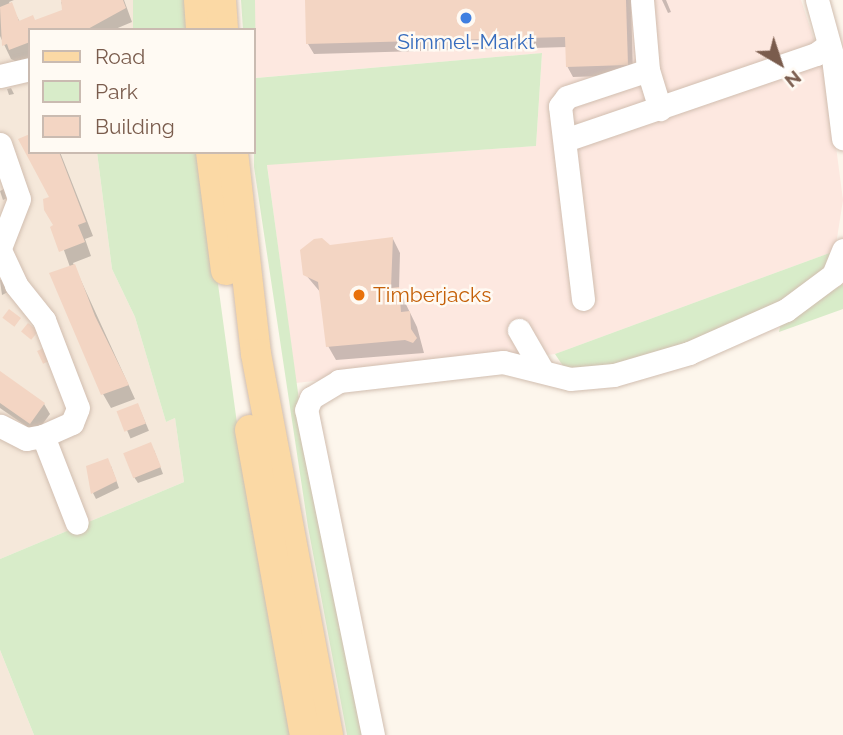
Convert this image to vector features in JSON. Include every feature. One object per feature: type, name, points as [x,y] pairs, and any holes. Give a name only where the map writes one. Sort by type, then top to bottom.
[{"type":"main road","points":[[199,0],[201,28]]},
{"type":"main road","points":[[221,0],[223,28]]},
{"type":"main road","points":[[211,154],[237,357],[305,735]]},
{"type":"main road","points":[[233,154],[256,354],[328,735]]},
{"type":"street","points":[[642,0],[648,69],[660,109]]},
{"type":"street","points":[[817,0],[827,30],[827,46],[833,58],[843,138]]},
{"type":"street","points":[[565,140],[816,54],[827,46]]},
{"type":"street","points":[[0,76],[28,69]]},
{"type":"street","points":[[583,299],[562,101],[648,69]]},
{"type":"street","points":[[0,144],[19,199],[0,240],[0,249],[16,285],[44,320],[77,400],[72,423],[43,436],[26,439],[0,426]]},
{"type":"street","points":[[373,735],[306,410],[312,398],[339,381],[503,362],[570,379],[592,379],[709,346],[813,293],[833,275],[843,250]]},
{"type":"street","points":[[519,330],[542,370]]},
{"type":"street","points":[[43,436],[77,523]]},
{"type":"shaded area","points":[[0,0],[133,0],[136,28],[28,28],[28,154],[97,154],[112,269],[135,317],[166,422],[175,418],[184,482],[0,559]]},
{"type":"shaded area","points":[[255,0],[801,0],[827,78],[843,200],[835,251],[555,354],[296,383],[267,164],[536,146],[542,53],[256,78]]},
{"type":"shaded area","points":[[0,650],[34,735],[0,735]]},
{"type":"green space","points":[[133,0],[188,0],[188,28],[133,28]]},
{"type":"green space","points":[[241,0],[255,0],[255,28],[243,28]]},
{"type":"green space","points":[[542,53],[536,146],[267,165],[302,422],[365,735],[347,735],[308,527],[254,167],[256,78]]},
{"type":"green space","points":[[97,154],[200,154],[248,504],[290,735],[34,735],[0,650],[0,559],[184,482],[175,418],[166,422],[135,317],[112,269]]},
{"type":"green space","points":[[835,251],[819,278],[740,327],[600,373],[565,369],[555,354]]},
{"type":"green space","points":[[843,284],[843,309],[779,332],[781,322]]},
{"type":"building","points":[[61,0],[123,0],[126,8],[90,28],[28,28],[28,43],[9,50],[7,44],[2,46],[0,7],[12,2],[19,21],[33,15],[35,20],[62,10]]},
{"type":"building","name":"Simmel-Markt","points":[[305,0],[626,0],[628,65],[566,67],[565,37],[306,44]]},
{"type":"building","points":[[28,135],[28,154],[60,154],[86,222],[78,225],[85,242],[59,252],[50,227],[53,225],[44,210],[43,199],[49,197],[18,139]]},
{"type":"building","name":"Timberjacks","points":[[393,237],[391,288],[399,287],[401,312],[410,311],[411,329],[417,338],[413,343],[405,340],[326,347],[318,282],[303,275],[300,250],[314,239],[322,238],[330,245]]},
{"type":"building","points":[[75,264],[95,316],[129,385],[101,395],[49,273]]},
{"type":"building","points":[[9,309],[21,318],[14,327],[2,318]]},
{"type":"building","points":[[28,323],[38,331],[31,340],[21,332]]},
{"type":"building","points":[[48,346],[54,359],[43,364],[37,351]]},
{"type":"building","points":[[0,371],[45,403],[30,424],[0,403]]},
{"type":"building","points":[[138,403],[146,424],[124,432],[117,411]]},
{"type":"building","points":[[151,442],[161,467],[133,478],[123,453]]},
{"type":"building","points":[[108,458],[117,481],[91,494],[86,466]]},
{"type":"place","name":"Simmel-Markt","points":[[466,18]]},
{"type":"place","name":"Timberjacks","points":[[359,295]]}]
